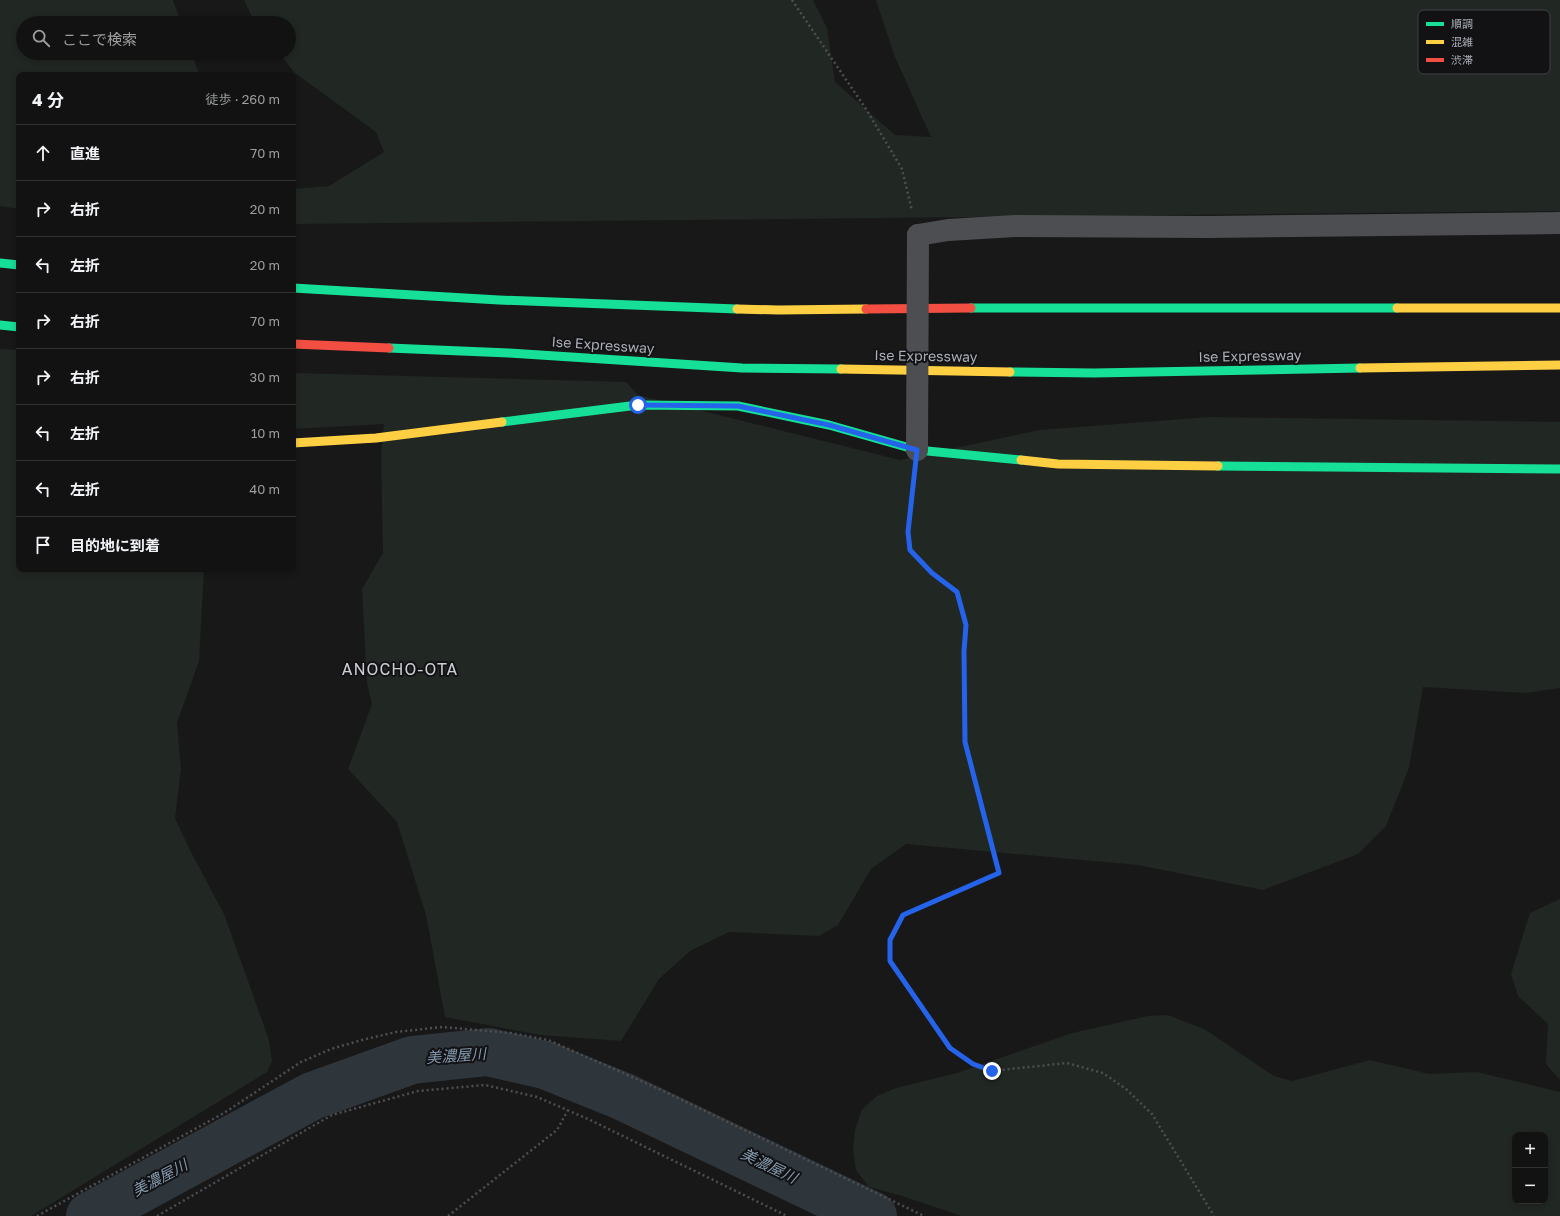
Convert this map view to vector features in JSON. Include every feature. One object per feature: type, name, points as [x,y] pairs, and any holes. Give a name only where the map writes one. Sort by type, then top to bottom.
[{"type":"main road","points":[[0,263],[16,265]]},
{"type":"main road","points":[[296,288],[499,300],[778,310],[1091,307],[1560,308]]},
{"type":"main road","points":[[0,325],[16,327]]},
{"type":"main road","name":"Ise Expressway","points":[[296,344],[509,353],[750,368],[1094,373],[1560,365]]},
{"type":"main road","points":[[296,443],[376,438],[638,405],[738,406],[829,425],[917,450],[1058,464],[1560,469]]},
{"type":"street","points":[[917,450],[918,235],[948,230],[1015,226],[1208,227],[1560,223]]},
{"type":"path","points":[[792,0],[866,109],[902,169],[918,235]]},
{"type":"path","points":[[917,450],[908,532],[910,550],[932,573],[957,592],[966,625],[964,651],[965,742],[999,873],[903,915],[890,940],[890,961],[950,1048],[973,1064],[992,1071],[1067,1063],[1103,1073],[1126,1090],[1152,1114],[1214,1216]]},
{"type":"path","points":[[37,1216],[224,1113],[301,1062],[331,1049],[362,1040],[396,1032],[442,1027],[511,1033],[548,1040],[657,1088],[924,1216]]},
{"type":"path","points":[[157,1216],[332,1114],[418,1091],[484,1085],[537,1097],[568,1110],[787,1216]]},
{"type":"path","points":[[448,1216],[557,1130],[568,1110]]},
{"type":"shaded area","points":[[0,0],[173,0],[179,16],[16,16],[16,60],[194,60],[198,72],[16,72],[16,209],[0,206]]},
{"type":"shaded area","points":[[244,0],[813,0],[827,28],[835,82],[895,135],[931,137],[895,57],[876,0],[1560,0],[1560,211],[296,224],[296,189],[329,186],[384,152],[376,132],[296,74],[285,60],[296,60],[296,16],[252,16]]},
{"type":"shaded area","points":[[0,349],[16,350],[16,572],[204,572],[199,661],[177,723],[181,769],[175,818],[224,914],[269,1040],[272,1061],[267,1072],[31,1216],[0,1216]]},
{"type":"shaded area","points":[[296,373],[626,382],[638,395],[900,460],[1039,430],[1210,417],[1560,422],[1560,688],[1526,693],[1423,687],[1409,768],[1386,826],[1358,854],[1263,890],[1138,865],[906,844],[871,869],[838,925],[819,936],[729,932],[690,951],[659,979],[621,1041],[540,1035],[445,1017],[426,915],[397,822],[348,769],[372,704],[367,683],[362,589],[383,553],[381,454],[384,424],[296,429]]},
{"type":"shaded area","points":[[1560,899],[1560,1080],[1546,1064],[1548,1024],[1518,996],[1511,974],[1530,913]]},
{"type":"shaded area","points":[[1168,1015],[1206,1030],[1274,1076],[1292,1081],[1370,1060],[1429,1074],[1477,1072],[1560,1092],[1560,1216],[962,1216],[902,1196],[869,1187],[856,1170],[853,1149],[855,1130],[862,1109],[877,1096],[896,1088],[957,1073],[1072,1033],[1148,1016]]},
{"type":"waterway","name":"美濃屋川","points":[[90,1216],[312,1096],[412,1060],[488,1052],[545,1065],[622,1096],[873,1216]]},
{"type":"traffic: fast","points":[[0,263],[16,265]]},
{"type":"traffic: fast","points":[[296,288],[499,300],[737,309]]},
{"type":"traffic: fast","points":[[971,308],[1397,308]]},
{"type":"traffic: fast","points":[[0,325],[16,327]]},
{"type":"traffic: fast","points":[[389,348],[509,353],[742,368],[841,369]]},
{"type":"traffic: fast","points":[[1010,372],[1094,373],[1360,368]]},
{"type":"traffic: fast","points":[[502,422],[638,405],[738,406],[829,425],[917,450],[1021,460]]},
{"type":"traffic: fast","points":[[1218,466],[1560,469]]},
{"type":"traffic: slow","points":[[1397,308],[1560,308]]},
{"type":"traffic: slow","points":[[737,309],[866,309]]},
{"type":"traffic: slow","points":[[1360,368],[1560,365]]},
{"type":"traffic: slow","points":[[841,369],[1010,372]]},
{"type":"traffic: slow","points":[[296,443],[376,438],[502,422]]},
{"type":"traffic: slow","points":[[1021,460],[1058,464],[1218,466]]},
{"type":"traffic: jam","points":[[866,309],[971,308]]},
{"type":"traffic: jam","points":[[296,344],[389,348]]},
{"type":"district","name":"ANOCHO-OTA","points":[[400,669]]},
{"type":"route","points":[[638,405],[738,406],[829,425],[917,450],[908,532],[910,550],[932,573],[957,592],[966,625],[964,651],[965,742],[999,873],[903,915],[890,940],[890,961],[950,1048],[973,1064],[992,1071]]}]
